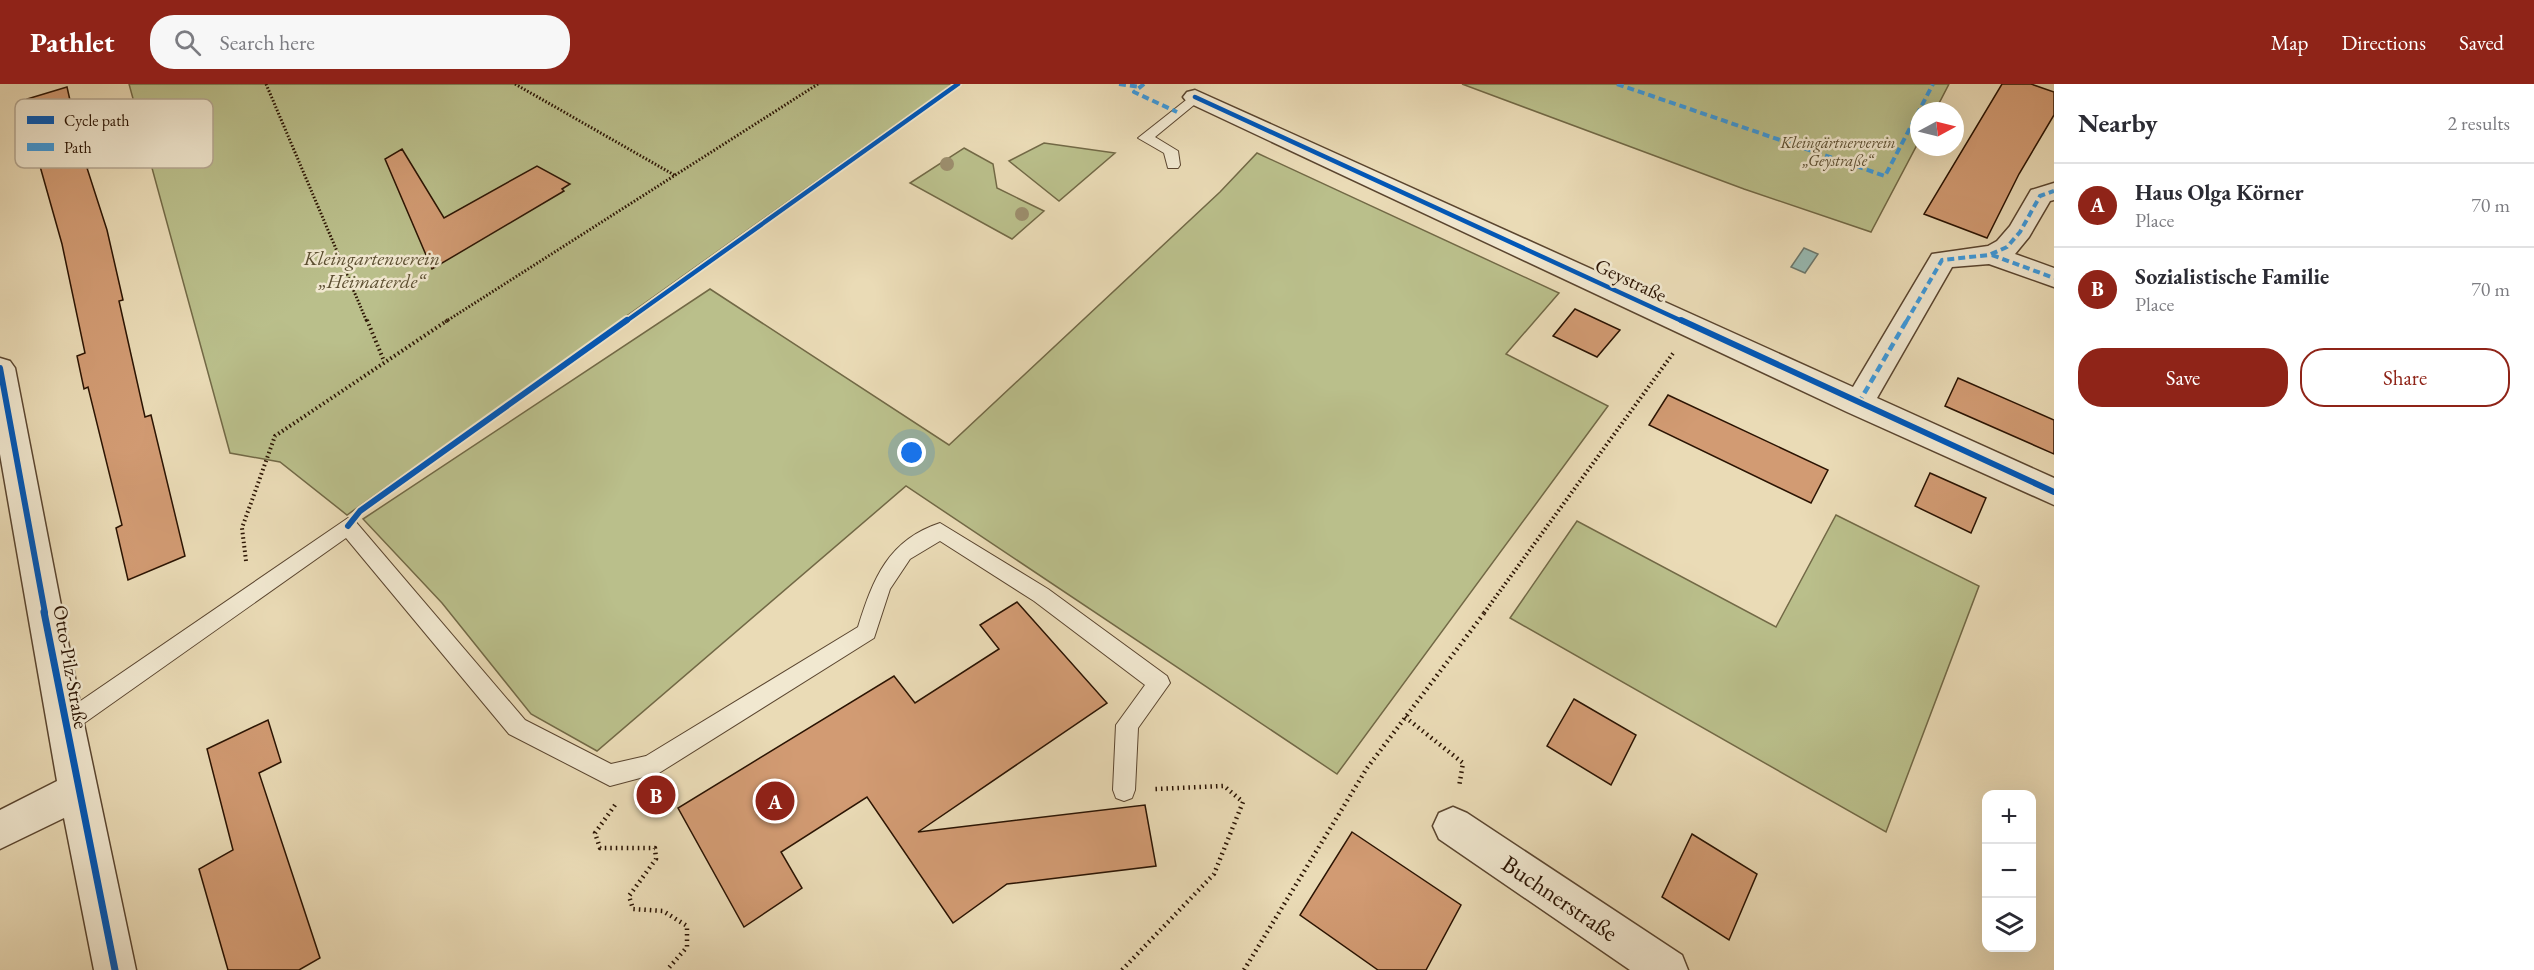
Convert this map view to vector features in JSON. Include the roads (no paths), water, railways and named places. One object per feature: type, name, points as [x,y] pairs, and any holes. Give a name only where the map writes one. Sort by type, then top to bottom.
[{"type":"street","name":"Geystraße","points":[[1195,97],[1858,404],[2054,492]]},
{"type":"street","points":[[1992,255],[2010,246],[2040,196],[2054,191]]},
{"type":"street","points":[[1858,404],[1942,260],[1961,255],[1992,255],[2054,278]]},
{"type":"street","name":"Otto-Pilz-Straße","points":[[0,368],[65,724],[115,970]]},
{"type":"street","points":[[0,830],[78,791]]},
{"type":"street","name":"Buchnerstraße","points":[[1454,826],[1667,970]]},
{"type":"lane","points":[[1173,165],[1171,151],[1145,138],[1195,97]]},
{"type":"lane","points":[[65,724],[348,526],[517,727],[610,776],[651,766],[867,632],[881,586],[903,553],[940,531],[1041,595],[1159,683],[1127,725],[1124,790]]},
{"type":"water","points":[[1804,248],[1818,254],[1805,273],[1791,267]]},
{"type":"place","name":"Sozialistische Familie","points":[[656,795]]},
{"type":"place","name":"Haus Olga Körner","points":[[775,801]]},
{"type":"park label","name":"Kleingärtnerverein „Geystraße“","points":[[1838,151]]},
{"type":"park label","name":"Kleingartenverein „Heimaterde“","points":[[372,270]]}]
